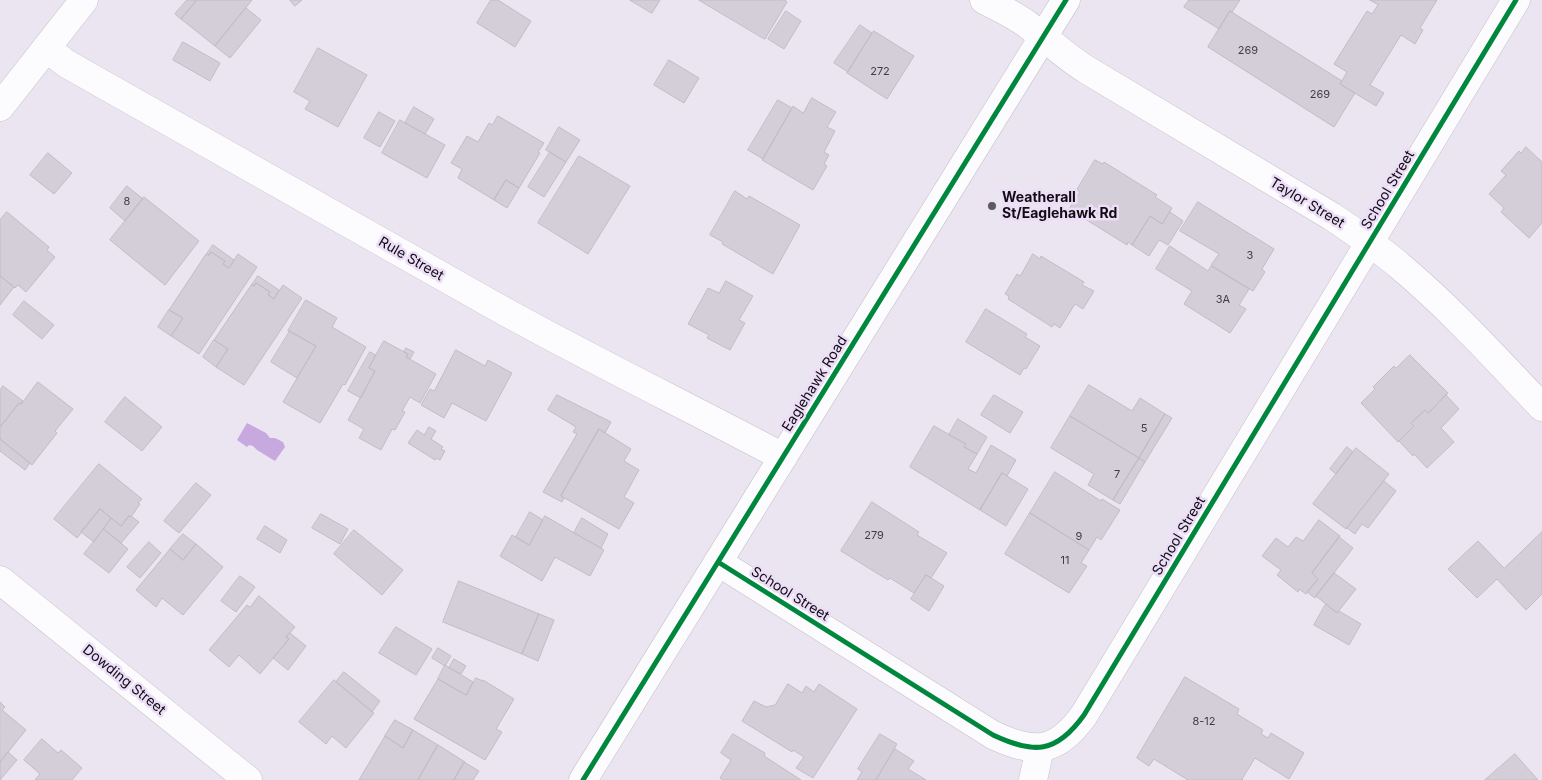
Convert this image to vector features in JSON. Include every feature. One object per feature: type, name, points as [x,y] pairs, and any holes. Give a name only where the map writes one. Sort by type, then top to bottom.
[{"type":"street","points":[[0,107],[84,0]]},
{"type":"street","name":"Taylor Street","points":[[984,0],[1020,20],[1070,59],[1370,242],[1438,299],[1542,407]]},
{"type":"street","name":"Eaglehawk Road","points":[[582,780],[1066,0]]},
{"type":"street","name":"School Street","points":[[718,562],[993,735],[1029,748],[1040,748],[1061,740],[1084,715],[1516,0]]},
{"type":"street","name":"Rule Street","points":[[47,49],[67,64],[523,322],[783,457]]},
{"type":"street","name":"Dowding Street","points":[[0,580],[248,780]]},
{"type":"street","points":[[1033,780],[1040,748]]},
{"type":"shaded area","points":[[247,423],[266,433],[270,438],[283,442],[285,447],[275,461],[253,446],[249,445],[247,447],[237,440]]},
{"type":"building","points":[[187,0],[197,0],[181,19],[175,14]]},
{"type":"building","points":[[197,0],[252,0],[215,46],[181,19]]},
{"type":"building","points":[[290,0],[302,0],[295,6]]},
{"type":"building","points":[[491,0],[498,0],[531,21],[515,47],[477,23]]},
{"type":"building","points":[[630,0],[660,0],[652,13]]},
{"type":"building","points":[[699,0],[785,0],[787,2],[765,39]]},
{"type":"building","points":[[1189,0],[1240,0],[1232,12],[1230,11],[1219,29],[1184,7]]},
{"type":"building","points":[[1370,0],[1437,0],[1420,28],[1423,30],[1415,44],[1401,35],[1370,85],[1384,93],[1376,106],[1340,84],[1347,72],[1334,64],[1367,11],[1372,14],[1378,5]]},
{"type":"building","points":[[246,8],[261,20],[230,58],[215,46]]},
{"type":"building","points":[[786,11],[801,21],[784,49],[768,39]]},
{"type":"building","points":[[1230,11],[1342,81],[1340,84],[1355,93],[1334,127],[1208,47]]},
{"type":"building","points":[[860,25],[872,33],[848,72],[834,63]]},
{"type":"building","points":[[874,31],[914,56],[887,99],[847,73]]},
{"type":"building","points":[[183,42],[220,63],[210,81],[173,60]]},
{"type":"building","points":[[318,48],[367,75],[338,127],[305,109],[310,101],[294,92]]},
{"type":"building","points":[[669,60],[699,78],[684,103],[654,85]]},
{"type":"building","points":[[812,98],[836,112],[827,127],[835,131],[824,152],[829,155],[824,164],[827,166],[813,190],[762,160],[793,106],[803,113]]},
{"type":"building","points":[[778,100],[792,108],[763,159],[748,150]]},
{"type":"building","points":[[414,107],[434,119],[425,134],[405,123]]},
{"type":"building","points":[[379,112],[395,121],[380,147],[364,138]]},
{"type":"building","points":[[498,116],[544,143],[519,188],[506,180],[494,200],[458,178],[462,169],[451,163],[467,136],[478,142],[489,123],[492,125]]},
{"type":"building","points":[[400,120],[445,145],[427,178],[382,153]]},
{"type":"building","points":[[559,127],[580,140],[566,162],[546,150]]},
{"type":"building","points":[[1526,147],[1542,162],[1542,223],[1529,238],[1501,212],[1504,208],[1489,194],[1506,175],[1501,171],[1519,151],[1521,153]]},
{"type":"building","points":[[550,152],[566,162],[544,197],[528,187]]},
{"type":"building","points":[[48,153],[72,173],[54,194],[30,175]]},
{"type":"building","points":[[579,156],[630,186],[588,254],[538,223]]},
{"type":"building","points":[[1095,160],[1103,164],[1104,162],[1157,195],[1155,197],[1172,208],[1162,224],[1150,216],[1132,245],[1128,242],[1127,245],[1069,209],[1080,192],[1077,190]]},
{"type":"building","points":[[506,180],[519,188],[507,208],[494,200]]},
{"type":"building","points":[[127,186],[143,199],[125,221],[110,208]]},
{"type":"building","points":[[735,191],[747,199],[749,196],[800,225],[773,274],[710,235]]},
{"type":"building","points":[[144,197],[199,241],[165,285],[110,240]]},
{"type":"building","points":[[1198,202],[1274,249],[1262,269],[1265,272],[1253,291],[1211,265],[1219,254],[1180,231]]},
{"type":"building","points":[[7,212],[49,247],[47,250],[55,257],[26,292],[18,285],[15,288],[0,276],[0,220]]},
{"type":"building","points":[[1170,212],[1183,221],[1168,245],[1159,240],[1149,256],[1132,245],[1150,216],[1162,224]]},
{"type":"building","points":[[213,245],[234,260],[229,268],[223,264],[225,261],[211,252],[209,255],[207,254]]},
{"type":"building","points":[[1170,246],[1208,271],[1211,266],[1249,289],[1239,305],[1246,309],[1230,333],[1184,304],[1192,291],[1156,269]]},
{"type":"building","points":[[211,252],[225,261],[223,264],[229,268],[238,254],[257,267],[199,354],[171,336],[183,318],[169,310],[206,254],[209,255]]},
{"type":"building","points":[[1033,254],[1040,259],[1041,256],[1084,282],[1082,285],[1094,291],[1083,309],[1075,304],[1060,328],[1054,324],[1052,327],[1008,299],[1009,296],[1005,294],[1017,274],[1020,276]]},
{"type":"building","points":[[0,276],[14,287],[0,305]]},
{"type":"building","points":[[258,276],[279,290],[274,299],[268,295],[270,292],[256,283],[254,286],[252,285]]},
{"type":"building","points":[[726,281],[753,296],[739,320],[745,323],[730,350],[707,338],[709,335],[688,324],[708,288],[719,293]]},
{"type":"building","points":[[256,283],[270,292],[268,295],[274,299],[283,285],[302,298],[244,385],[216,367],[228,349],[214,340],[252,284],[254,286]]},
{"type":"building","points":[[306,300],[337,318],[332,327],[366,347],[345,385],[343,384],[320,423],[283,402],[316,346],[288,331]]},
{"type":"building","points":[[24,301],[54,325],[42,339],[13,315]]},
{"type":"building","points":[[986,309],[1027,334],[1025,337],[1040,346],[1026,369],[1024,368],[1020,375],[966,342]]},
{"type":"building","points":[[169,310],[183,318],[171,336],[158,327]]},
{"type":"building","points":[[290,331],[316,346],[297,378],[271,362]]},
{"type":"building","points":[[214,340],[228,349],[216,367],[203,357]]},
{"type":"building","points":[[384,341],[408,354],[406,357],[436,374],[420,403],[410,397],[402,411],[405,412],[395,430],[392,429],[381,450],[359,438],[364,429],[348,420],[375,371],[369,368]]},
{"type":"building","points":[[406,348],[414,352],[410,359],[406,357],[408,354],[404,352]]},
{"type":"building","points":[[456,350],[485,366],[488,360],[512,373],[486,421],[452,403],[444,418],[421,405],[430,389],[434,391]]},
{"type":"building","points":[[370,352],[376,355],[369,368],[375,371],[361,398],[348,391]]},
{"type":"building","points":[[1410,355],[1448,393],[1428,413],[1425,410],[1411,423],[1414,426],[1398,442],[1361,403],[1375,389],[1373,387],[1394,366],[1396,368]]},
{"type":"building","points":[[38,382],[73,409],[55,431],[57,433],[32,465],[0,439],[0,427]]},
{"type":"building","points":[[1089,385],[1132,411],[1140,398],[1165,414],[1139,458],[1070,416]]},
{"type":"building","points":[[3,386],[23,401],[21,404],[19,403],[0,427],[0,391]]},
{"type":"building","points":[[557,395],[611,422],[605,433],[599,429],[561,496],[564,498],[562,502],[543,492],[577,434],[573,432],[576,427],[548,410]]},
{"type":"building","points":[[994,395],[1023,412],[1010,433],[981,415]]},
{"type":"building","points":[[1446,395],[1459,409],[1441,428],[1454,442],[1427,468],[1399,441],[1414,426],[1411,423],[1425,410],[1428,413]]},
{"type":"building","points":[[125,397],[162,427],[142,451],[105,422]]},
{"type":"building","points":[[1165,414],[1172,418],[1145,462],[1139,458]]},
{"type":"building","points":[[1070,416],[1139,458],[1113,500],[1088,485],[1094,474],[1051,448]]},
{"type":"building","points":[[958,419],[987,437],[977,454],[964,447],[966,444],[949,435]]},
{"type":"building","points":[[934,426],[966,444],[964,447],[977,454],[968,469],[976,473],[991,445],[1016,460],[1007,476],[1002,473],[980,510],[910,467]]},
{"type":"building","points":[[429,427],[436,431],[431,439],[443,447],[441,449],[445,451],[440,460],[436,458],[435,460],[408,443],[417,430],[424,435]]},
{"type":"building","points":[[599,429],[631,449],[624,461],[639,470],[624,497],[634,503],[619,529],[561,496]]},
{"type":"building","points":[[0,439],[30,463],[25,470],[0,451]]},
{"type":"building","points":[[1347,447],[1353,452],[1336,474],[1330,469]]},
{"type":"building","points":[[1356,448],[1389,474],[1346,529],[1313,504]]},
{"type":"building","points":[[1139,458],[1145,462],[1120,504],[1113,500]]},
{"type":"building","points":[[99,464],[142,499],[131,517],[129,516],[121,526],[100,509],[77,538],[54,519]]},
{"type":"building","points":[[1055,472],[1101,501],[1102,499],[1120,510],[1101,540],[1097,537],[1089,550],[1030,513]]},
{"type":"building","points":[[1002,473],[1028,489],[1006,526],[980,510]]},
{"type":"building","points":[[1384,481],[1396,491],[1368,528],[1362,524],[1355,534],[1347,528]]},
{"type":"building","points":[[196,483],[211,495],[179,533],[164,521]]},
{"type":"building","points":[[872,502],[919,532],[917,535],[947,553],[931,578],[926,575],[914,593],[890,578],[888,580],[841,551]]},
{"type":"building","points":[[100,509],[111,518],[94,542],[81,532]]},
{"type":"building","points":[[530,512],[543,520],[529,545],[516,537]]},
{"type":"building","points":[[1030,513],[1089,550],[1081,563],[1087,566],[1069,593],[1005,554]]},
{"type":"building","points":[[321,514],[348,529],[340,544],[312,528]]},
{"type":"building","points":[[129,516],[139,522],[121,543],[103,529],[111,518],[121,526]]},
{"type":"building","points":[[545,516],[604,550],[590,576],[555,557],[542,581],[500,556],[512,535],[529,545]]},
{"type":"building","points":[[582,518],[608,534],[601,548],[574,533]]},
{"type":"building","points":[[1319,520],[1340,536],[1312,573],[1318,579],[1306,594],[1299,589],[1298,592],[1277,575],[1281,570],[1262,556],[1276,538],[1288,547],[1296,537],[1303,541]]},
{"type":"building","points":[[265,526],[287,540],[280,553],[257,539]]},
{"type":"building","points":[[104,529],[128,549],[109,573],[84,554]]},
{"type":"building","points":[[354,530],[403,570],[382,595],[334,554]]},
{"type":"building","points":[[1542,532],[1542,594],[1526,610],[1497,579],[1477,598],[1448,569],[1478,541],[1504,568]]},
{"type":"building","points":[[183,534],[196,544],[183,560],[170,549]]},
{"type":"building","points":[[1339,537],[1353,548],[1315,598],[1307,592],[1318,579],[1312,573]]},
{"type":"building","points":[[149,542],[161,553],[140,578],[127,567]]},
{"type":"building","points":[[196,544],[223,567],[183,615],[162,598],[156,607],[136,590],[170,549],[183,560]]},
{"type":"building","points":[[1334,573],[1356,589],[1337,613],[1316,596]]},
{"type":"building","points":[[926,575],[944,586],[929,611],[911,599]]},
{"type":"building","points":[[240,576],[255,587],[236,612],[221,601]]},
{"type":"building","points":[[459,581],[539,614],[522,654],[443,622]]},
{"type":"building","points":[[259,596],[295,627],[286,637],[289,639],[260,674],[239,655],[229,667],[209,650],[247,605],[250,607]]},
{"type":"building","points":[[1326,604],[1337,613],[1339,611],[1361,624],[1349,645],[1314,625]]},
{"type":"building","points":[[539,614],[554,620],[538,661],[522,654]]},
{"type":"building","points":[[396,627],[432,649],[416,675],[379,653]]},
{"type":"building","points":[[290,633],[306,646],[288,670],[273,658],[289,639],[286,637]]},
{"type":"building","points":[[438,648],[451,656],[445,666],[432,658]]},
{"type":"building","points":[[454,659],[466,666],[461,674],[449,668]]},
{"type":"building","points":[[445,665],[473,682],[466,695],[438,679]]},
{"type":"building","points":[[344,672],[380,701],[372,712],[336,682]]},
{"type":"building","points":[[1185,677],[1239,709],[1237,714],[1263,730],[1261,734],[1268,738],[1271,733],[1304,753],[1289,779],[1255,758],[1243,780],[1188,780],[1154,759],[1149,766],[1137,758]]},
{"type":"building","points":[[476,678],[483,680],[514,699],[496,729],[502,732],[485,760],[414,719],[438,679],[466,695]]},
{"type":"building","points":[[334,680],[374,713],[346,748],[332,736],[326,744],[299,722]]},
{"type":"building","points":[[788,684],[802,693],[806,686],[814,692],[819,684],[857,709],[813,778],[796,768],[804,757],[793,750],[792,752],[742,721],[754,701],[766,707],[775,705]]},
{"type":"building","points":[[0,702],[5,707],[2,710],[26,730],[0,762]]},
{"type":"building","points":[[395,720],[413,730],[403,748],[385,736]]},
{"type":"building","points":[[413,730],[438,745],[418,780],[359,780],[385,736],[403,748]]},
{"type":"building","points":[[733,734],[765,753],[764,756],[801,780],[723,780],[720,778],[731,760],[721,753]]},
{"type":"building","points":[[880,734],[897,744],[876,780],[857,780],[862,772],[858,769]]},
{"type":"building","points":[[42,739],[58,753],[61,750],[82,768],[72,780],[35,780],[40,774],[24,760]]},
{"type":"building","points":[[438,745],[465,762],[454,780],[418,780]]},
{"type":"building","points":[[895,749],[914,761],[908,769],[926,780],[876,780]]},
{"type":"building","points":[[8,752],[17,760],[0,780],[0,762]]},
{"type":"building","points":[[1515,754],[1538,780],[1485,780]]},
{"type":"building","points":[[464,762],[479,771],[473,780],[454,780]]},
{"type":"cycle path","points":[[583,780],[1066,0]]},
{"type":"cycle path","points":[[718,562],[993,735],[1032,747],[1043,747],[1064,737],[1084,715],[1516,0]]},
{"type":"place","name":"Weatherall St/Eaglehawk Rd","points":[[992,206]]}]
